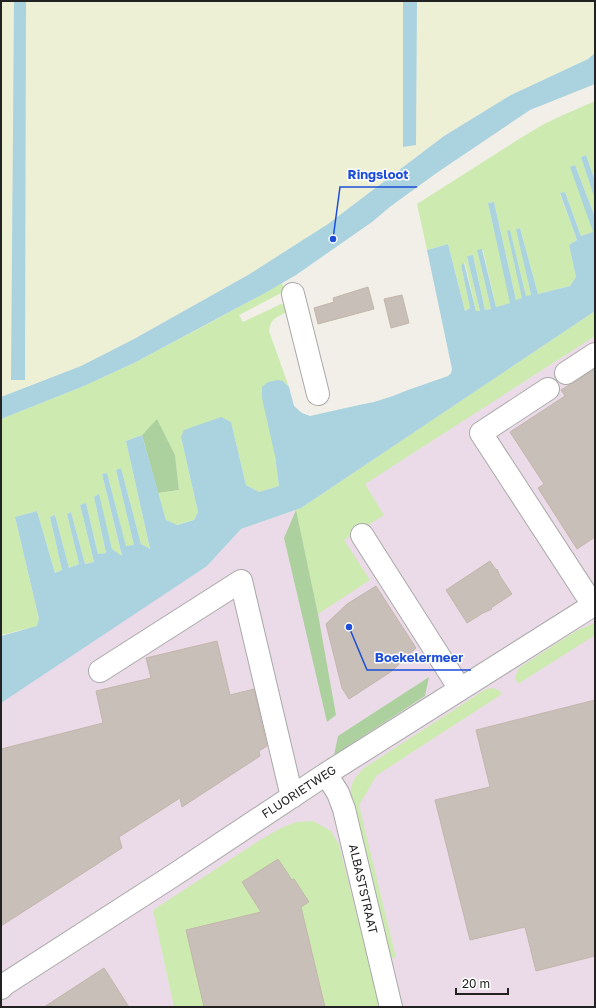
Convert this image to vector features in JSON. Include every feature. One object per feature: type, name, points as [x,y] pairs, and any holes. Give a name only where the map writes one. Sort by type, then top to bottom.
[{"type":"street","points":[[293,294],[318,394]]},
{"type":"street","points":[[566,373],[595,354]]},
{"type":"street","points":[[548,389],[481,432],[594,605]]},
{"type":"street","points":[[362,535],[460,689]]},
{"type":"street","points":[[100,671],[241,581],[292,797]]},
{"type":"street","name":"FLUORIETWEG","points":[[2,986],[174,875],[326,774],[594,605]]},
{"type":"street","name":"ALBASTSTRAAT","points":[[326,774],[338,793],[344,809],[391,1007]]},
{"type":"shaded area","points":[[595,311],[595,1007],[1,1007],[1,688],[207,566],[241,529],[301,508]]},
{"type":"green space","points":[[1,1],[14,1],[12,380],[25,380],[26,1],[403,1],[403,147],[416,145],[417,1],[595,1],[595,53],[588,59],[511,95],[444,136],[328,224],[248,275],[134,339],[81,366],[1,397]]},
{"type":"green space","points":[[595,101],[595,181],[586,155],[581,157],[595,200],[595,217],[575,165],[571,167],[594,232],[581,236],[565,192],[560,194],[577,240],[569,245],[576,277],[570,286],[538,294],[520,228],[517,228],[531,296],[526,296],[510,231],[507,231],[523,298],[516,300],[494,202],[488,203],[511,303],[496,307],[483,250],[477,250],[491,309],[485,310],[473,255],[467,256],[480,311],[476,311],[465,263],[461,265],[470,308],[465,311],[448,244],[427,250],[417,204],[544,124]]},
{"type":"green space","points":[[282,283],[285,291],[239,315],[243,322],[281,304],[285,305],[289,311],[273,320],[269,331],[289,387],[283,381],[275,456],[279,486],[259,492],[246,485],[231,423],[181,437],[198,512],[194,520],[176,525],[166,520],[158,493],[179,490],[175,455],[157,420],[142,435],[126,441],[150,550],[141,544],[121,468],[116,470],[134,545],[126,547],[107,473],[102,474],[122,557],[112,549],[98,495],[94,497],[106,553],[98,554],[86,503],[80,505],[94,562],[85,564],[71,512],[67,514],[79,564],[69,568],[55,515],[50,517],[62,570],[55,573],[37,511],[15,517],[39,619],[38,626],[1,635],[1,419],[84,386],[134,363]]},
{"type":"green space","points":[[595,311],[595,336],[365,484],[384,515],[344,540],[370,580],[318,614],[296,510]]},
{"type":"green space","points":[[157,419],[175,455],[179,490],[158,493],[142,435]]},
{"type":"green space","points":[[296,510],[318,614],[336,715],[327,722],[284,538]]},
{"type":"green space","points":[[595,623],[595,635],[518,684],[515,677],[519,668],[580,629]]},
{"type":"green space","points":[[429,677],[425,696],[334,755],[338,736]]},
{"type":"green space","points":[[493,688],[500,691],[502,694],[377,775],[359,805],[396,958],[391,958],[389,956],[351,799],[352,786],[357,775],[364,768],[486,689]]},
{"type":"green space","points":[[313,821],[331,831],[339,845],[380,1007],[174,1007],[153,910],[279,829],[296,822]]},
{"type":"water","points":[[14,1],[26,1],[25,380],[11,380]]},
{"type":"water","points":[[403,1],[417,1],[416,145],[403,147]]},
{"type":"water","points":[[595,53],[595,84],[530,110],[438,172],[391,206],[372,222],[296,275],[134,363],[84,386],[1,419],[1,397],[81,366],[134,339],[248,275],[328,224],[444,136],[511,95],[588,59]]},
{"type":"water","points":[[586,155],[595,181],[595,200],[581,157]]},
{"type":"water","points":[[575,165],[595,217],[595,311],[301,508],[241,529],[207,566],[1,703],[1,636],[37,626],[39,619],[15,517],[37,511],[55,573],[62,570],[50,517],[55,515],[69,568],[79,564],[67,514],[71,512],[85,564],[94,562],[80,505],[86,503],[98,554],[106,553],[94,497],[99,494],[112,549],[122,556],[102,474],[107,473],[126,546],[134,545],[116,470],[121,468],[141,544],[150,549],[126,441],[142,435],[166,520],[177,525],[194,520],[198,512],[181,437],[184,430],[221,417],[231,422],[246,485],[259,492],[279,486],[275,456],[262,398],[262,387],[268,382],[278,380],[283,381],[289,387],[294,406],[302,413],[310,416],[374,402],[448,376],[452,369],[427,250],[448,244],[465,311],[470,308],[461,265],[464,263],[476,311],[480,311],[467,256],[473,255],[485,310],[491,309],[477,250],[482,249],[496,307],[510,303],[488,203],[494,202],[516,300],[522,298],[507,231],[510,230],[526,296],[531,295],[516,229],[520,228],[538,294],[570,286],[576,277],[569,245],[577,240],[560,193],[565,192],[581,236],[593,232],[570,167]]},
{"type":"building","points":[[368,287],[374,309],[318,324],[314,308],[334,302],[333,298]]},
{"type":"building","points":[[402,295],[409,323],[391,328],[384,299]]},
{"type":"building","points":[[595,369],[595,537],[577,549],[538,488],[544,484],[510,432],[565,396],[561,390]]},
{"type":"building","points":[[490,561],[496,570],[497,569],[512,594],[491,608],[492,609],[467,623],[446,590]]},
{"type":"building","points":[[376,586],[416,648],[392,671],[349,699],[342,688],[326,624],[347,604]]},
{"type":"building","points":[[217,641],[230,695],[254,689],[267,746],[259,751],[260,756],[182,807],[180,798],[119,837],[122,848],[1,926],[1,749],[103,723],[96,691],[151,678],[146,658]]},
{"type":"building","points":[[595,700],[595,956],[536,971],[525,927],[470,940],[435,800],[490,787],[476,730]]},
{"type":"building","points":[[278,859],[292,880],[294,879],[309,902],[301,907],[325,1007],[204,1007],[186,930],[261,912],[242,882]]},
{"type":"building","points":[[104,968],[129,1007],[44,1007]]},
{"type":"place","name":"Ringsloot","points":[[333,239]]},
{"type":"place","name":"Boekelermeer","points":[[349,627]]}]
